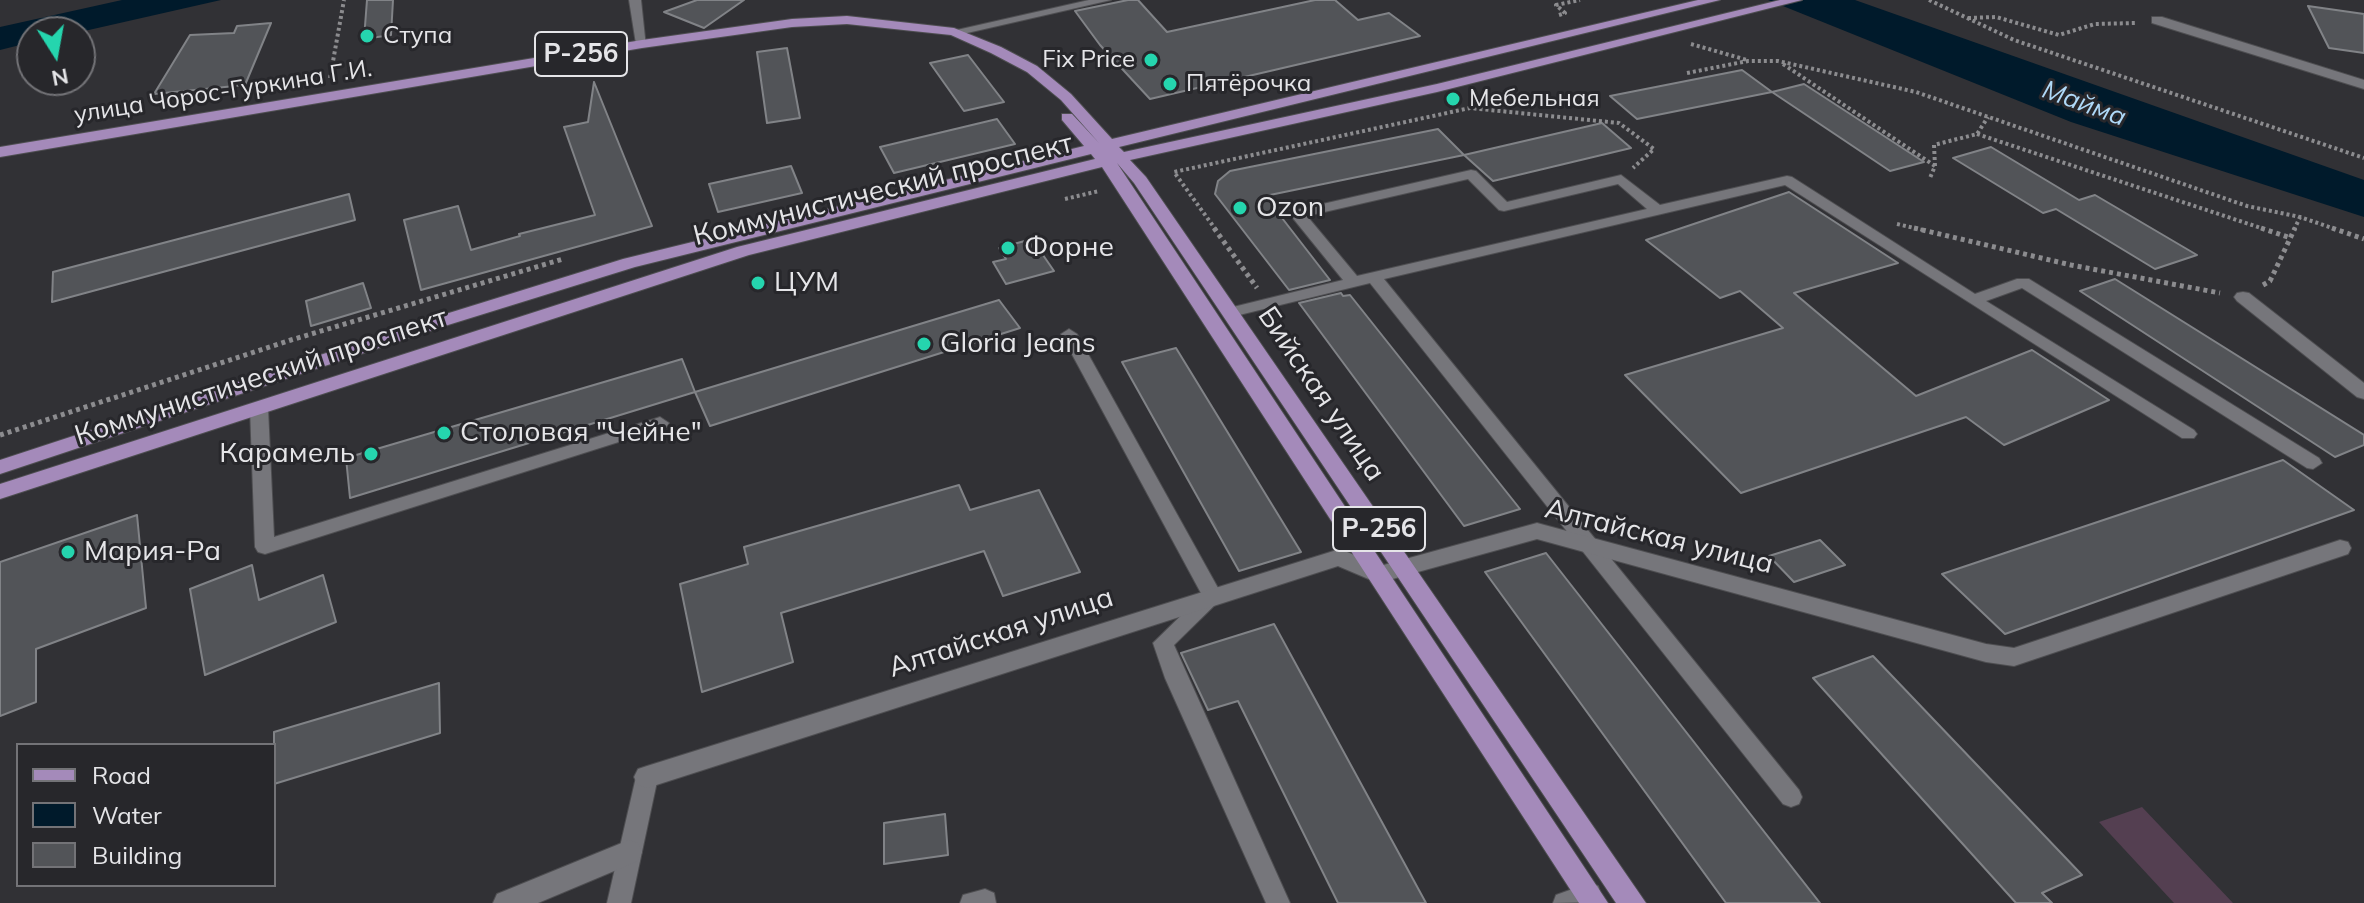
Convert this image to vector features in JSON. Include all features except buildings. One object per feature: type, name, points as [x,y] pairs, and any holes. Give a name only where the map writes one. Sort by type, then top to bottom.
[{"type":"main road","name":"Коммунистический проспект","points":[[0,492],[743,251],[1108,153],[1714,0]]},
{"type":"main road","name":"Коммунистический проспект","points":[[0,467],[629,263],[773,225],[1684,34],[1796,0]]},
{"type":"main road","name":"улица Чорос-Гуркина Г.И.","points":[[0,152],[642,44],[832,19],[888,22],[954,32],[1032,69],[1066,97],[1108,153]]},
{"type":"main road","name":"улица Чорос-Гуркина Г.И.","points":[[0,162],[643,51],[807,27],[845,25],[951,39],[1018,71],[1108,153]]},
{"type":"main road","name":"Бийская улица","points":[[1108,153],[1231,312],[1632,903]]},
{"type":"main road","name":"Бийская улица","points":[[1108,153],[1378,575],[1592,898]]},
{"type":"street","points":[[2157,20],[2364,85]]},
{"type":"street","points":[[2243,297],[2364,393]]},
{"type":"street","name":"Алтайская улица","points":[[647,777],[1340,557],[1378,575],[1537,531],[1986,653],[2014,657],[2340,548]]},
{"type":"street","points":[[507,903],[629,852]]},
{"type":"lane","points":[[635,0],[642,44]]},
{"type":"lane","points":[[954,32],[1024,12],[1105,0]]},
{"type":"lane","points":[[1353,282],[1297,214],[1471,174],[1504,207],[1621,179],[1657,210]]},
{"type":"lane","points":[[1231,312],[1787,180],[2188,434]]},
{"type":"lane","points":[[1374,277],[1791,797]]},
{"type":"lane","points":[[1973,300],[2023,282],[2313,463]]},
{"type":"lane","points":[[1069,334],[1213,597],[1163,643],[1278,903]]},
{"type":"lane","points":[[259,408],[265,547],[660,423]]},
{"type":"lane","points":[[624,899],[629,852],[647,777]]},
{"type":"lane","points":[[1565,903],[1592,898]]},
{"type":"path","points":[[326,98],[344,0]]},
{"type":"path","points":[[1929,0],[2014,40],[2364,158]]},
{"type":"path","points":[[1684,34],[1748,61]]},
{"type":"path","points":[[1687,73],[1748,61],[1778,61],[1916,92],[2247,206],[2300,217],[2364,239]]},
{"type":"path","points":[[1778,61],[1935,166]]},
{"type":"path","points":[[1267,303],[1174,172],[1470,108],[1619,123],[1654,149],[1621,179]]},
{"type":"path","points":[[1977,134],[1988,117]]},
{"type":"path","points":[[1930,178],[1935,166],[1934,145],[1977,134],[2291,238]]},
{"type":"path","points":[[1065,199],[1111,188]]},
{"type":"path","points":[[1891,223],[2071,265],[2243,297],[2270,281],[2300,217]]},
{"type":"shaded area","points":[[2142,807],[2233,903],[2174,903],[2099,822]]},
{"type":"water","points":[[122,0],[221,0],[96,28],[96,16],[50,16]]},
{"type":"water","name":"Майма","points":[[1768,0],[1855,0],[2364,180],[2364,217],[2071,122]]},
{"type":"water","points":[[16,23],[16,46],[0,50],[0,27]]},
{"type":"place","name":"Ступа","points":[[367,36]]},
{"type":"place","name":"Fix Price","points":[[1151,60]]},
{"type":"place","name":"Пятёрочка","points":[[1170,84]]},
{"type":"place","name":"Мебельная","points":[[1453,99]]},
{"type":"place","name":"Ozon","points":[[1240,208]]},
{"type":"place","name":"Форне","points":[[1008,248]]},
{"type":"place","name":"ЦУМ","points":[[758,283]]},
{"type":"place","name":"Gloria Jeans","points":[[924,344]]},
{"type":"place","name":"Столовая \"Чейне\"","points":[[444,433]]},
{"type":"place","name":"Карамель","points":[[371,454]]},
{"type":"place","name":"Мария-Ра","points":[[68,552]]}]
